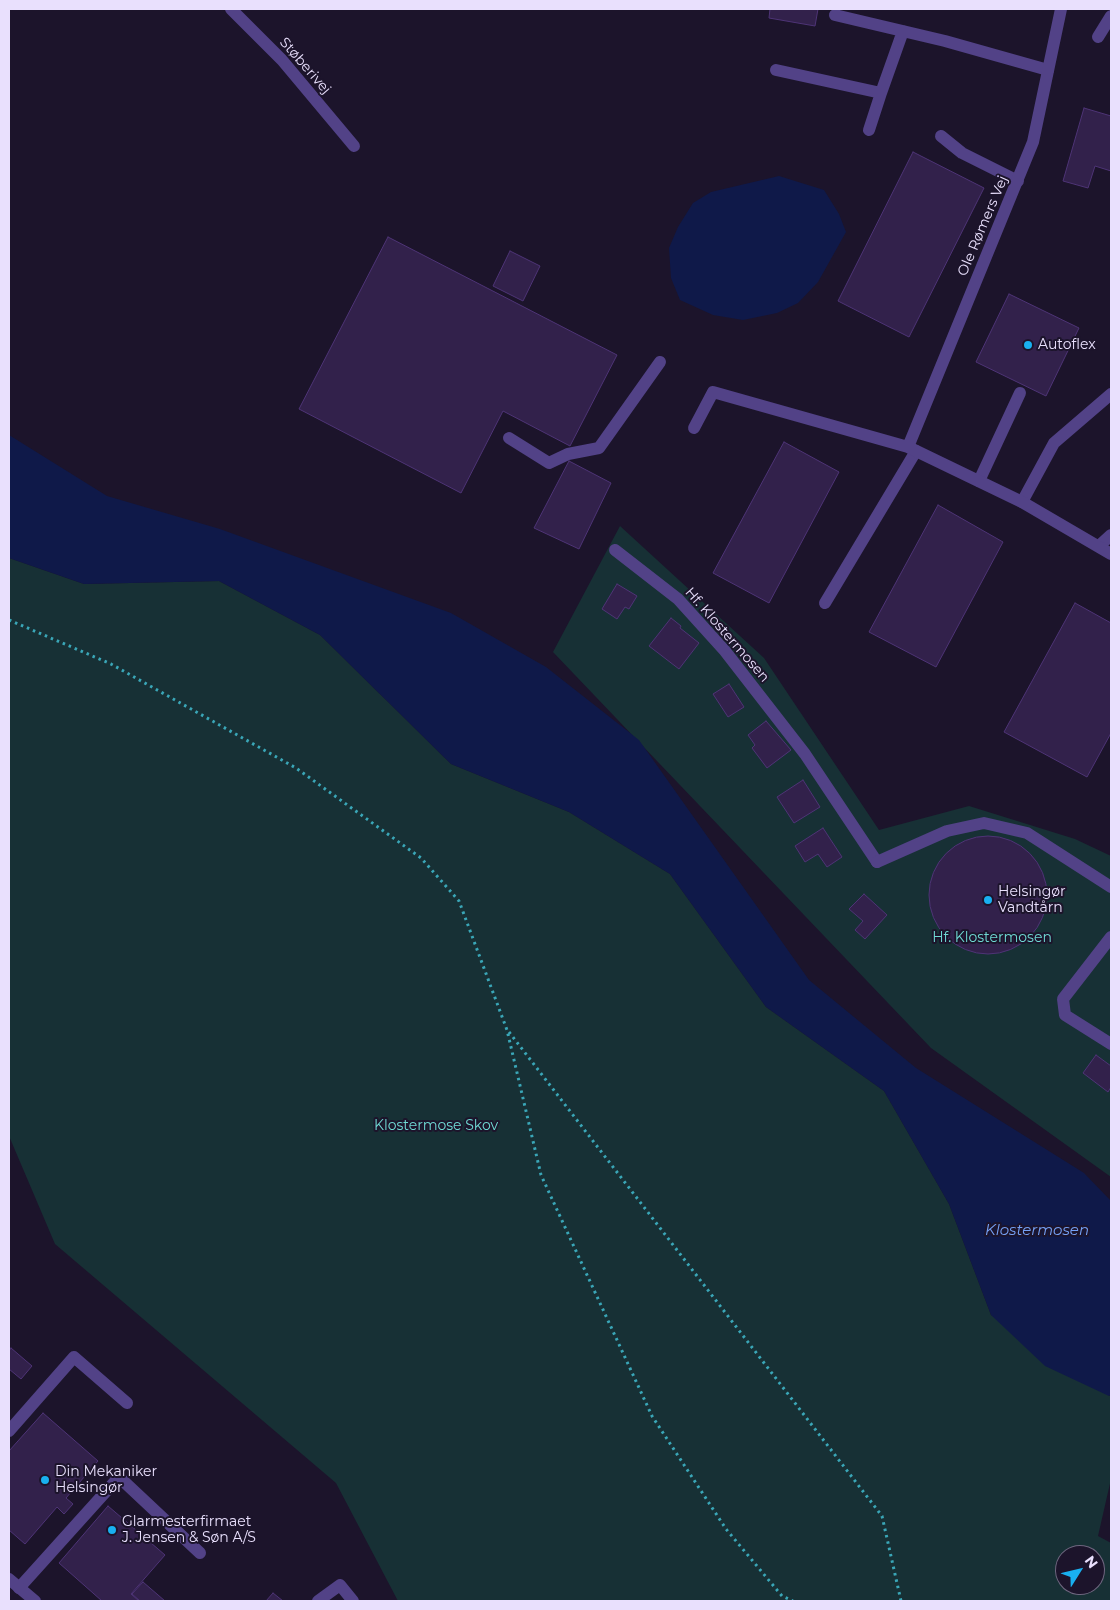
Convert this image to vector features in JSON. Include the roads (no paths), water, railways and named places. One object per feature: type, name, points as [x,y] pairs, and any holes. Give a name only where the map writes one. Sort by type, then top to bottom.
[{"type":"street","name":"Støberivej","points":[[231,9],[282,60],[354,146]]},
{"type":"street","name":"Ole Rømers Vej","points":[[825,603],[912,449],[1034,142],[1061,9]]},
{"type":"street","points":[[835,15],[1048,70]]},
{"type":"street","points":[[1098,37],[1111,16]]},
{"type":"street","points":[[869,130],[904,32]]},
{"type":"street","points":[[776,70],[881,93]]},
{"type":"street","points":[[941,136],[962,153],[1018,181]]},
{"type":"street","points":[[509,438],[549,463],[568,454],[599,448],[660,362]]},
{"type":"street","points":[[694,428],[714,392],[912,449],[1022,502],[1111,554]]},
{"type":"street","points":[[979,481],[1020,394]]},
{"type":"street","points":[[1022,502],[1054,443],[1109,402]]},
{"type":"street","points":[[1099,546],[1111,535]]},
{"type":"street","name":"Hf. Klostermosen","points":[[615,550],[678,599],[725,651],[805,754],[878,862],[947,831],[984,823],[1027,833],[1111,887]]},
{"type":"street","points":[[1111,937],[1063,999],[1065,1016],[1111,1044]]},
{"type":"street","points":[[9,1431],[74,1357],[127,1403]]},
{"type":"street","points":[[19,1588],[119,1478],[200,1553]]},
{"type":"street","points":[[9,1579],[35,1601]]},
{"type":"street","points":[[318,1601],[340,1585],[352,1601]]},
{"type":"water","points":[[779,176],[824,190],[839,214],[846,232],[818,282],[798,303],[777,313],[743,320],[713,315],[680,300],[671,278],[669,248],[678,227],[693,203],[711,192]]},
{"type":"water","name":"Klostermosen","points":[[9,435],[107,496],[220,529],[451,613],[546,667],[639,740],[809,980],[916,1068],[1084,1173],[1111,1201],[1111,1394],[1109,1396],[1045,1366],[991,1315],[949,1204],[884,1091],[766,1007],[670,874],[569,812],[451,764],[320,635],[219,581],[84,584],[9,558]]},
{"type":"place","name":"Autoflex","points":[[1028,345]]},
{"type":"place","name":"Helsingør Vandtårn","points":[[988,900]]},
{"type":"place","name":"Din Mekaniker Helsingør","points":[[45,1480]]},
{"type":"place","name":"Glarmesterfirmaet J. Jensen & Søn A/S","points":[[112,1530]]},
{"type":"park label","name":"Klostermose Skov","points":[[436,1126]]}]
